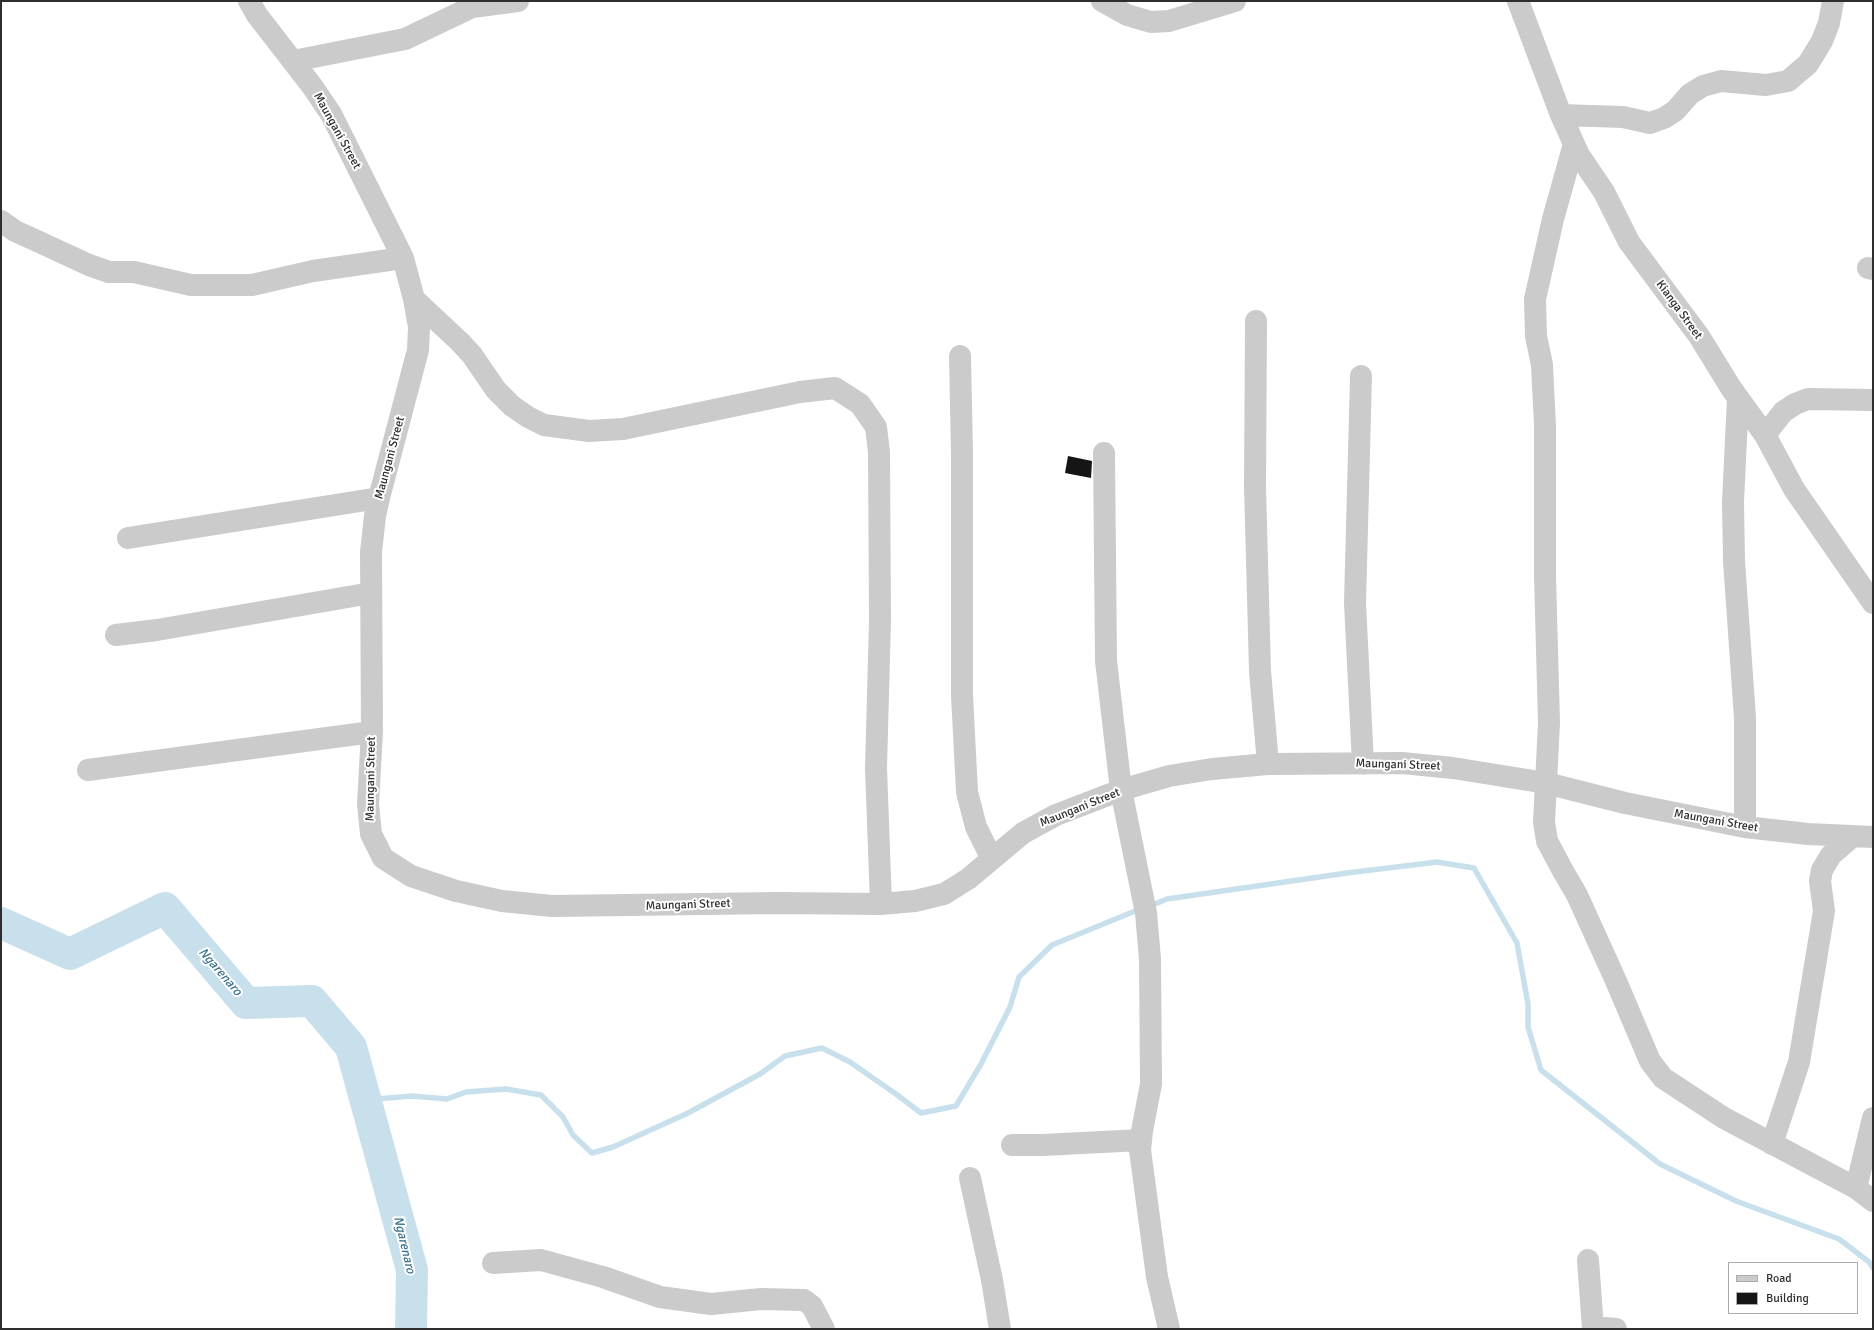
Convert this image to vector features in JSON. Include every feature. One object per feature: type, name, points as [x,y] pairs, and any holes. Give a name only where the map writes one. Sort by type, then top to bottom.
[{"type":"street","name":"Maungani Street","points":[[249,1],[257,15],[294,61],[331,114],[402,258],[414,299],[419,327],[418,350],[374,516],[371,552],[372,732],[368,804],[371,834],[383,858],[411,876],[456,891],[487,898],[552,906],[777,903],[881,904],[915,901],[944,894],[968,879],[1023,833],[1056,815],[1122,790],[1169,776],[1212,769],[1268,764],[1402,763],[1453,768],[1546,783],[1625,804],[1745,827],[1862,837]]},
{"type":"street","points":[[294,61],[405,39],[472,6],[518,1]]},
{"type":"street","points":[[1102,1],[1128,15],[1151,22],[1168,21],[1235,1]]},
{"type":"street","name":"Kianga Street","points":[[1518,1],[1561,115],[1574,144],[1604,192],[1629,242],[1699,336],[1738,398],[1765,435],[1794,489],[1873,603]]},
{"type":"street","points":[[1561,115],[1623,117],[1650,123],[1664,118],[1675,111],[1690,94],[1703,86],[1721,81],[1766,85],[1788,81],[1808,64],[1822,41],[1829,23],[1833,1]]},
{"type":"street","points":[[1574,144],[1553,219],[1535,299],[1536,336],[1542,366],[1545,426],[1545,576],[1549,723],[1544,822],[1547,841],[1584,908],[1650,1061],[1663,1078],[1681,1092],[1724,1118],[1856,1188],[1873,1201]]},
{"type":"street","points":[[1,221],[15,231],[89,265],[109,272],[134,272],[191,285],[252,285],[313,271],[402,258]]},
{"type":"street","points":[[414,299],[472,355],[496,390],[512,406],[528,418],[544,425],[589,431],[623,429],[800,392],[835,388],[860,404],[876,427],[879,452],[880,620],[876,768],[881,904]]},
{"type":"street","points":[[1256,321],[1255,510],[1260,671],[1268,764]]},
{"type":"street","points":[[960,356],[962,454],[962,695],[967,792],[976,827],[992,859]]},
{"type":"street","points":[[1362,376],[1355,603],[1363,764]]},
{"type":"street","points":[[1738,398],[1733,502],[1734,560],[1745,718],[1745,827]]},
{"type":"street","points":[[1765,435],[1783,412],[1795,404],[1808,399],[1873,400]]},
{"type":"street","points":[[1104,453],[1106,661],[1122,790],[1146,914],[1150,959],[1151,1084],[1140,1150],[1157,1277],[1169,1329]]},
{"type":"street","points":[[128,538],[379,498]]},
{"type":"street","points":[[116,635],[157,630],[371,593]]},
{"type":"street","points":[[88,770],[372,732]]},
{"type":"street","points":[[1772,1144],[1799,1062],[1824,911],[1820,881],[1822,870],[1831,855],[1862,837]]},
{"type":"street","points":[[1856,1188],[1873,1118]]},
{"type":"street","points":[[1012,1145],[1043,1145],[1141,1140]]},
{"type":"street","points":[[970,1178],[992,1280],[1000,1329]]},
{"type":"street","points":[[493,1263],[541,1260],[603,1277],[660,1297],[711,1304],[761,1299],[804,1300],[812,1306],[824,1329]]},
{"type":"street","points":[[1588,1260],[1593,1328],[1616,1329]]},
{"type":"building","points":[[1068,456],[1092,461],[1091,478],[1065,473]]},
{"type":"waterway","points":[[1150,906],[1167,899],[1347,873],[1437,862],[1474,868],[1517,943],[1528,1004],[1528,1027],[1541,1070],[1660,1164],[1736,1201],[1839,1239],[1869,1262],[1873,1268]]},
{"type":"waterway","name":"Ngarenaro","points":[[1,923],[70,954],[165,908],[246,1003],[312,1001],[351,1047],[412,1270],[411,1329]]},
{"type":"waterway","points":[[365,1100],[412,1096],[447,1099],[466,1092],[506,1089],[541,1095],[563,1117],[573,1135],[592,1153],[613,1147],[688,1113],[760,1074],[785,1056],[822,1048],[850,1062],[921,1113],[956,1106],[981,1064],[1010,1007],[1019,977],[1052,945],[1140,909]]}]
